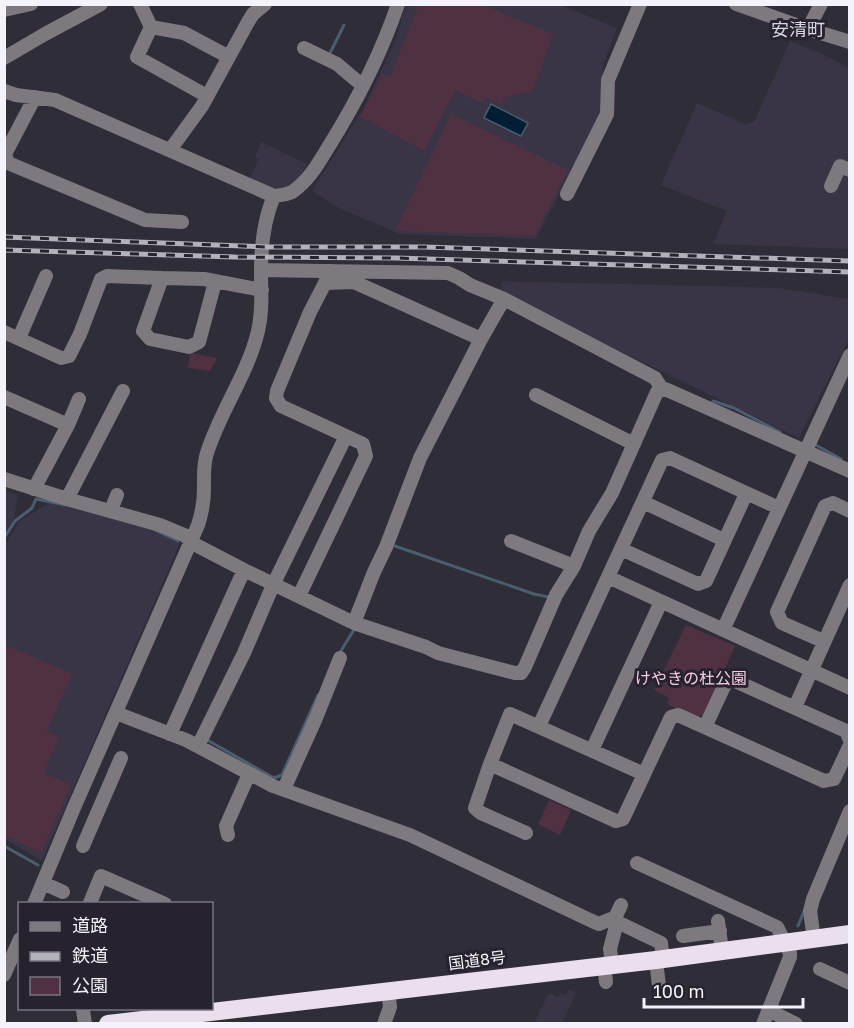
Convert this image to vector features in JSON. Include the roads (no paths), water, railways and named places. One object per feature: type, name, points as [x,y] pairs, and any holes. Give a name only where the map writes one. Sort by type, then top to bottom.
[{"type":"highway","name":"国道8号","points":[[213,1009],[388,990],[607,971],[659,959],[722,951],[765,952],[785,942],[849,934]]},
{"type":"highway","name":"国道8号","points":[[108,1023],[196,1011]]},
{"type":"street","points":[[4,10],[31,4]]},
{"type":"street","points":[[4,58],[101,4]]},
{"type":"street","points":[[140,4],[151,27]]},
{"type":"street","points":[[170,150],[202,106],[253,14],[265,4]]},
{"type":"street","points":[[4,91],[16,95],[55,100],[274,196],[288,194],[302,184],[314,170],[345,121],[363,86],[389,17],[398,4]]},
{"type":"street","points":[[567,194],[607,114],[608,80],[640,4]]},
{"type":"street","points":[[736,4],[849,42]]},
{"type":"street","points":[[808,29],[822,4]]},
{"type":"street","points":[[151,27],[184,33],[229,57]]},
{"type":"street","points":[[151,27],[137,57],[207,96]]},
{"type":"street","points":[[304,48],[337,64],[363,86]]},
{"type":"street","points":[[34,97],[4,154],[8,163],[145,220],[182,222]]},
{"type":"street","points":[[831,186],[840,166],[849,170]]},
{"type":"street","points":[[34,902],[198,525],[203,505],[204,463],[207,453],[252,353],[258,332],[261,316],[264,230],[267,211],[274,196]]},
{"type":"street","points":[[261,270],[354,282],[481,339]]},
{"type":"street","points":[[327,277],[448,273],[504,299],[655,378],[662,389]]},
{"type":"street","points":[[19,338],[46,276]]},
{"type":"street","points":[[4,332],[61,358],[69,356],[101,279],[107,276],[204,279],[262,290]]},
{"type":"street","points":[[298,596],[366,456],[363,444],[281,406],[276,398],[310,312],[327,277]]},
{"type":"street","points":[[162,278],[143,331],[150,339],[189,347],[199,342],[214,282]]},
{"type":"street","points":[[354,623],[420,458],[504,299]]},
{"type":"street","points":[[723,630],[849,355]]},
{"type":"street","points":[[4,479],[160,525],[184,535],[194,544],[273,585],[354,623],[438,653],[521,673],[556,595],[574,566],[589,531],[612,493],[657,392],[665,389],[849,471]]},
{"type":"street","points":[[67,499],[123,391]]},
{"type":"street","points":[[536,395],[634,444]]},
{"type":"street","points":[[4,397],[68,425]]},
{"type":"street","points":[[34,489],[79,399]]},
{"type":"street","points":[[198,746],[346,436]]},
{"type":"street","points":[[539,726],[662,460],[670,458],[779,508]]},
{"type":"street","points":[[621,549],[698,584],[706,581],[746,494]]},
{"type":"street","points":[[111,510],[117,495]]},
{"type":"street","points":[[643,502],[724,540]]},
{"type":"street","points":[[824,641],[782,623],[777,612],[825,506],[833,503],[849,511]]},
{"type":"street","points":[[511,541],[574,566]]},
{"type":"street","points":[[170,734],[244,570]]},
{"type":"street","points":[[608,578],[849,688]]},
{"type":"street","points":[[795,707],[849,585]]},
{"type":"street","points":[[592,750],[661,602]]},
{"type":"street","points":[[286,792],[340,658]]},
{"type":"street","points":[[490,764],[616,821],[623,819],[671,717],[678,715],[705,726],[824,782],[834,779],[849,743],[846,731],[733,680],[726,682],[705,726]]},
{"type":"street","points":[[116,713],[198,746],[286,792],[410,835],[592,921],[599,924],[611,919],[661,943],[659,986]]},
{"type":"street","points":[[526,833],[481,813],[476,808],[490,764],[510,714],[644,774]]},
{"type":"street","points":[[83,846],[121,758]]},
{"type":"street","points":[[228,834],[226,826],[249,774]]},
{"type":"street","points":[[813,939],[810,911],[849,811]]},
{"type":"street","points":[[71,816],[92,826]]},
{"type":"street","points":[[637,863],[777,927],[790,957],[765,1006],[763,1023]]},
{"type":"street","points":[[90,902],[101,876],[163,902]]},
{"type":"street","points":[[43,883],[63,892]]},
{"type":"street","points":[[607,971],[621,905]]},
{"type":"street","points":[[683,936],[719,926],[722,951]]},
{"type":"street","points":[[4,975],[14,949]]},
{"type":"street","points":[[820,969],[849,984]]},
{"type":"street","points":[[384,1023],[390,1007],[388,990]]},
{"type":"street","points":[[765,1006],[796,1023]]},
{"type":"water","points":[[491,104],[528,123],[521,136],[484,118]]},
{"type":"waterway","points":[[329,55],[344,25]]},
{"type":"waterway","points":[[713,401],[734,408],[780,432]]},
{"type":"waterway","points":[[814,444],[841,459]]},
{"type":"waterway","points":[[4,538],[15,521],[32,508],[36,499],[66,505]]},
{"type":"waterway","points":[[155,530],[178,541]]},
{"type":"waterway","points":[[395,546],[548,597]]},
{"type":"waterway","points":[[339,654],[355,628]]},
{"type":"waterway","points":[[209,741],[274,778],[282,775],[318,695]]},
{"type":"waterway","points":[[4,846],[38,865]]},
{"type":"waterway","points":[[798,926],[804,911]]},
{"type":"railway","points":[[4,237],[268,247],[424,247],[850,261]]},
{"type":"railway","points":[[4,250],[235,257],[396,258],[850,272]]},
{"type":"district","name":"安清町","points":[[798,30]]},
{"type":"park label","name":"けやきの杜公園","points":[[691,678]]}]
